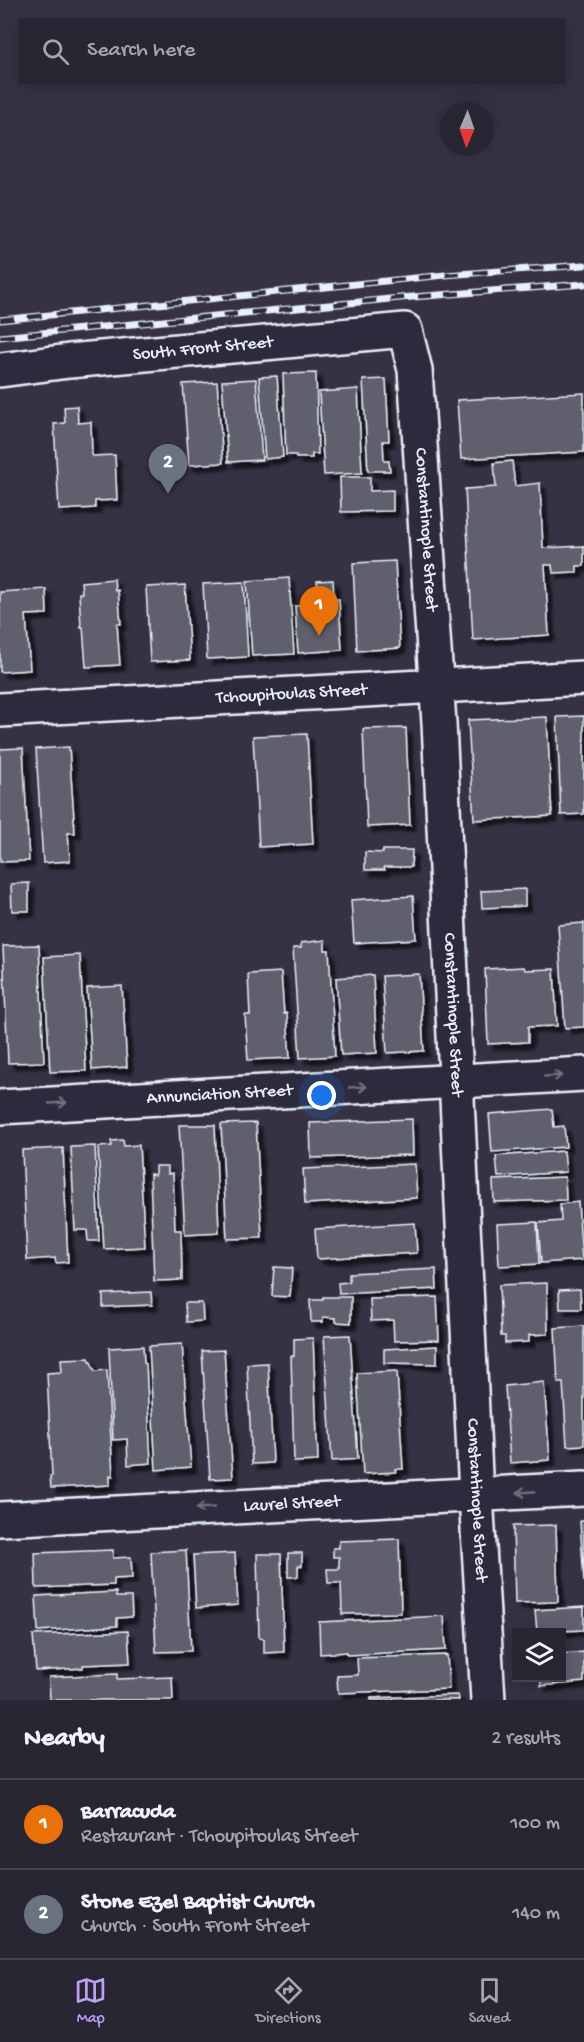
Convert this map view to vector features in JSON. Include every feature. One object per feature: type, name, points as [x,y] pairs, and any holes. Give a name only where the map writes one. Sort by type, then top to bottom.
[{"type":"street","name":"South Front Street","points":[[0,370],[405,330]]},
{"type":"street","name":"Constantinople Street","points":[[405,330],[415,370],[437,687],[488,1700]]},
{"type":"street","name":"Tchoupitoulas Street","points":[[0,710],[584,678]]},
{"type":"street","name":"Annunciation Street","points":[[0,1107],[584,1074]]},
{"type":"street","name":"Laurel Street","points":[[0,1519],[584,1489]]},
{"type":"building","points":[[316,373],[318,454],[312,454],[312,458],[296,458],[296,455],[286,455],[283,374]]},
{"type":"building","points":[[277,376],[283,457],[265,459],[259,377]]},
{"type":"building","points":[[256,379],[262,460],[228,462],[222,381]]},
{"type":"building","points":[[386,379],[389,441],[383,441],[384,461],[389,461],[390,471],[368,471],[363,380]]},
{"type":"building","points":[[217,382],[223,463],[189,465],[183,384]]},
{"type":"building","points":[[358,389],[362,473],[324,475],[319,392]]},
{"type":"building","points":[[584,393],[584,452],[461,459],[457,400]]},
{"type":"building","points":[[77,406],[78,423],[91,422],[92,456],[115,455],[117,500],[95,501],[95,508],[59,510],[54,424],[65,423],[64,407]]},
{"type":"building","points":[[512,461],[515,486],[540,483],[543,548],[584,546],[584,566],[577,566],[577,572],[553,573],[552,565],[545,565],[549,635],[473,640],[465,489],[496,487],[494,463]]},
{"type":"building","points":[[340,477],[370,477],[370,491],[393,490],[393,511],[341,512]]},
{"type":"building","points":[[395,561],[400,648],[357,651],[353,563]]},
{"type":"building","points":[[289,578],[294,654],[252,656],[247,581]]},
{"type":"building","points":[[114,579],[115,591],[118,590],[121,624],[117,624],[120,665],[86,667],[79,593],[82,593],[81,582]]},
{"type":"building","points":[[333,580],[334,599],[339,599],[342,650],[298,653],[295,606],[316,605],[316,600],[319,600],[317,581]]},
{"type":"building","points":[[244,582],[248,657],[207,659],[203,584]]},
{"type":"building","points":[[185,585],[190,660],[150,662],[146,587]]},
{"type":"building","points":[[46,589],[47,614],[26,615],[30,670],[0,672],[0,592]]},
{"type":"building","points":[[584,716],[584,814],[561,815],[557,717]]},
{"type":"building","points":[[547,717],[552,816],[474,820],[468,720]]},
{"type":"building","points":[[406,728],[410,825],[367,827],[363,729]]},
{"type":"building","points":[[307,734],[313,844],[259,847],[253,736]]},
{"type":"building","points":[[69,747],[75,833],[68,833],[70,861],[43,863],[36,749]]},
{"type":"building","points":[[23,748],[29,861],[0,862],[0,749]]},
{"type":"building","points":[[383,850],[412,850],[411,867],[365,870],[365,852],[383,853]]},
{"type":"building","points":[[29,883],[29,911],[12,911],[11,884]]},
{"type":"building","points":[[525,889],[525,906],[482,908],[481,891]]},
{"type":"building","points":[[413,896],[416,939],[354,943],[351,900]]},
{"type":"building","points":[[584,923],[584,1027],[565,1028],[558,925]]},
{"type":"building","points":[[325,940],[325,950],[329,950],[335,1056],[300,1058],[293,948],[301,948],[301,943]]},
{"type":"building","points":[[39,945],[44,1062],[8,1063],[3,946]]},
{"type":"building","points":[[80,955],[86,1071],[50,1072],[44,957]]},
{"type":"building","points":[[524,967],[525,970],[554,969],[557,1026],[528,1027],[528,1042],[488,1044],[485,969]]},
{"type":"building","points":[[281,972],[290,1058],[248,1060],[245,1015],[250,1015],[248,974]]},
{"type":"building","points":[[419,974],[424,1051],[387,1053],[382,976]]},
{"type":"building","points":[[373,975],[377,1053],[341,1055],[336,978]]},
{"type":"building","points":[[122,986],[127,1067],[92,1070],[87,988]]},
{"type":"building","points":[[552,1109],[554,1127],[564,1126],[566,1147],[492,1152],[489,1114]]},
{"type":"building","points":[[412,1119],[413,1155],[311,1158],[310,1123]]},
{"type":"building","points":[[256,1123],[262,1238],[227,1239],[221,1124]]},
{"type":"building","points":[[179,1125],[215,1125],[219,1233],[185,1235]]},
{"type":"building","points":[[123,1140],[124,1146],[139,1145],[145,1247],[104,1249],[98,1147],[112,1146],[111,1141]]},
{"type":"building","points":[[95,1146],[99,1241],[88,1241],[87,1230],[75,1230],[71,1147]]},
{"type":"building","points":[[63,1148],[68,1262],[56,1263],[55,1258],[27,1260],[22,1150]]},
{"type":"building","points":[[564,1151],[566,1172],[498,1177],[496,1156]]},
{"type":"building","points":[[415,1164],[417,1198],[305,1204],[303,1169]]},
{"type":"building","points":[[155,1166],[168,1166],[168,1174],[173,1173],[175,1230],[181,1230],[182,1280],[154,1281],[150,1174],[155,1175]]},
{"type":"building","points":[[565,1177],[566,1200],[494,1202],[493,1180]]},
{"type":"building","points":[[578,1202],[582,1260],[541,1263],[538,1223],[561,1221],[560,1204]]},
{"type":"building","points":[[537,1222],[539,1264],[499,1266],[497,1224]]},
{"type":"building","points":[[415,1223],[417,1253],[317,1259],[315,1229]]},
{"type":"building","points":[[274,1267],[292,1268],[290,1297],[272,1296]]},
{"type":"building","points":[[436,1269],[437,1289],[339,1294],[338,1283],[349,1282],[349,1273]]},
{"type":"building","points":[[547,1283],[548,1334],[529,1335],[529,1342],[505,1343],[505,1336],[501,1336],[499,1285]]},
{"type":"building","points":[[580,1289],[581,1309],[560,1309],[559,1290]]},
{"type":"building","points":[[151,1292],[152,1305],[103,1307],[103,1294]]},
{"type":"building","points":[[323,1297],[351,1297],[351,1323],[336,1322],[336,1318],[323,1317],[323,1322],[311,1322],[310,1300],[323,1300]]},
{"type":"building","points":[[437,1297],[439,1340],[394,1341],[393,1320],[371,1321],[370,1299]]},
{"type":"building","points":[[185,1303],[202,1303],[203,1321],[186,1322]]},
{"type":"building","points":[[584,1326],[584,1445],[567,1446],[563,1383],[558,1383],[555,1328]]},
{"type":"building","points":[[350,1335],[358,1459],[332,1461],[324,1336]]},
{"type":"building","points":[[313,1338],[318,1461],[294,1462],[291,1356],[294,1356],[294,1339]]},
{"type":"building","points":[[182,1344],[191,1467],[156,1470],[149,1346]]},
{"type":"building","points":[[143,1346],[151,1463],[128,1465],[127,1439],[113,1440],[109,1348]]},
{"type":"building","points":[[437,1346],[437,1364],[384,1363],[384,1349]]},
{"type":"building","points":[[224,1350],[233,1478],[210,1479],[202,1351]]},
{"type":"building","points":[[89,1358],[95,1371],[107,1370],[113,1476],[110,1475],[110,1485],[51,1488],[47,1373],[62,1372],[61,1359]]},
{"type":"building","points":[[268,1363],[273,1463],[252,1464],[247,1364]]},
{"type":"building","points":[[397,1371],[403,1469],[395,1469],[396,1472],[363,1474],[357,1373]]},
{"type":"building","points":[[544,1382],[550,1460],[510,1463],[505,1386]]},
{"type":"building","points":[[580,1521],[584,1521],[584,1582]]},
{"type":"building","points":[[556,1525],[558,1602],[515,1603],[513,1526]]},
{"type":"building","points":[[399,1539],[401,1613],[342,1614],[341,1583],[328,1583],[327,1569],[339,1569],[339,1557],[333,1557],[333,1548],[339,1548],[339,1541]]},
{"type":"building","points":[[113,1550],[113,1558],[131,1557],[132,1578],[114,1579],[114,1585],[36,1588],[35,1553]]},
{"type":"building","points":[[186,1550],[191,1651],[156,1652],[151,1552]]},
{"type":"building","points":[[235,1553],[238,1605],[196,1608],[193,1555]]},
{"type":"building","points":[[288,1553],[302,1553],[302,1566],[298,1566],[298,1577],[288,1577]]},
{"type":"building","points":[[257,1554],[281,1554],[284,1652],[264,1653],[264,1639],[259,1638]]},
{"type":"building","points":[[116,1592],[116,1597],[131,1597],[132,1617],[117,1618],[117,1626],[38,1631],[36,1596]]},
{"type":"building","points":[[584,1607],[584,1630],[537,1628],[535,1610]]},
{"type":"building","points":[[444,1616],[446,1650],[347,1655],[347,1652],[320,1654],[319,1622]]},
{"type":"building","points":[[128,1631],[130,1663],[83,1665],[83,1668],[36,1671],[33,1635]]},
{"type":"building","points":[[584,1652],[584,1682],[541,1686],[541,1682],[566,1682],[566,1654]]},
{"type":"building","points":[[447,1655],[449,1689],[338,1693],[337,1676],[358,1675],[357,1658]]},
{"type":"building","points":[[117,1674],[117,1679],[172,1677],[173,1700],[50,1700],[49,1677]]},
{"type":"building","points":[[458,1695],[459,1700],[371,1700],[371,1698]]},
{"type":"railway","points":[[0,320],[445,275],[584,265]]},
{"type":"railway","points":[[0,337],[400,298],[584,284]]},
{"type":"place","name":"Stone Ezel Baptist Church","points":[[168,494]]},
{"type":"place","name":"Barracuda","points":[[319,636]]}]
